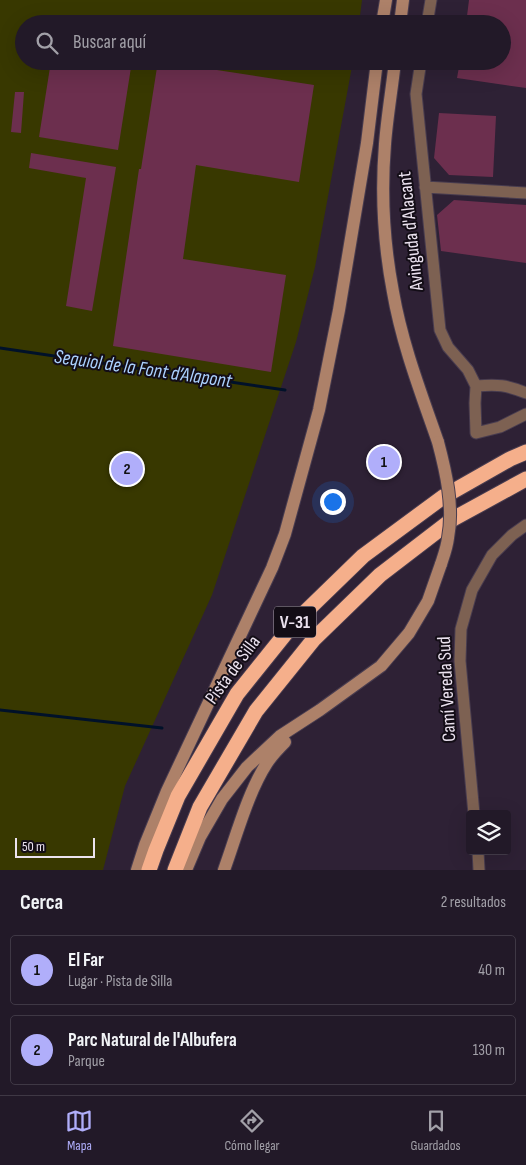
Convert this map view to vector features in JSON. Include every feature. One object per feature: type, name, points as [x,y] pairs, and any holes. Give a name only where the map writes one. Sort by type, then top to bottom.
[{"type":"highway","name":"Pista de Silla","points":[[149,870],[178,796],[232,702],[294,623],[363,556],[411,520],[443,497],[526,452]]},
{"type":"highway","name":"V-31","points":[[174,870],[200,807],[256,711],[314,639],[380,575],[453,519],[526,479]]},
{"type":"main road","points":[[384,15],[386,0]]},
{"type":"main road","points":[[401,15],[403,0]]},
{"type":"main road","points":[[137,870],[167,791],[272,568],[285,534],[319,410],[339,310],[367,142],[377,70]]},
{"type":"main road","points":[[186,870],[200,837],[222,799],[247,767],[280,736],[381,666],[409,633],[428,601],[449,536],[450,514],[447,474],[402,332],[392,292],[386,242],[384,198],[385,145],[394,70]]},
{"type":"main road","points":[[224,870],[249,800],[266,765],[292,734],[320,710]]},
{"type":"street","points":[[428,15],[430,0]]},
{"type":"street","name":"Avinguda d'Alacant","points":[[420,70],[416,94],[440,330],[448,347],[468,370],[476,386]]},
{"type":"street","points":[[425,187],[526,193]]},
{"type":"street","points":[[526,393],[509,386],[476,386],[476,432],[500,427],[526,414]]},
{"type":"street","name":"Camí Vereda Sud","points":[[474,810],[460,661],[461,629],[472,590],[492,555],[512,535],[526,525]]},
{"type":"street","points":[[478,855],[480,870]]},
{"type":"shaded area","points":[[0,0],[362,0],[360,15],[15,15],[15,70],[351,70],[315,267],[296,342],[212,595],[125,786],[103,870],[0,870]]},
{"type":"building","points":[[469,0],[526,0],[526,88],[457,78],[458,70],[511,70],[511,15],[467,15]]},
{"type":"building","points":[[50,70],[131,70],[118,150],[39,137]]},
{"type":"building","points":[[157,70],[216,70],[314,85],[299,182],[196,165],[183,259],[286,275],[271,372],[113,346],[139,169],[141,169]]},
{"type":"building","points":[[15,92],[24,92],[21,133],[11,132]]},
{"type":"building","points":[[439,113],[496,116],[493,177],[449,175],[434,158]]},
{"type":"building","points":[[31,153],[116,167],[92,311],[66,306],[86,178],[29,168]]},
{"type":"building","points":[[454,200],[526,205],[526,263],[441,251],[437,215]]},
{"type":"waterway","name":"Sequiol de la Font d’Alapont","points":[[0,348],[285,390]]},
{"type":"waterway","points":[[0,710],[162,728]]},
{"type":"place","name":"El Far","points":[[384,462]]},
{"type":"place","name":"Parc Natural de l'Albufera","points":[[127,469]]}]
